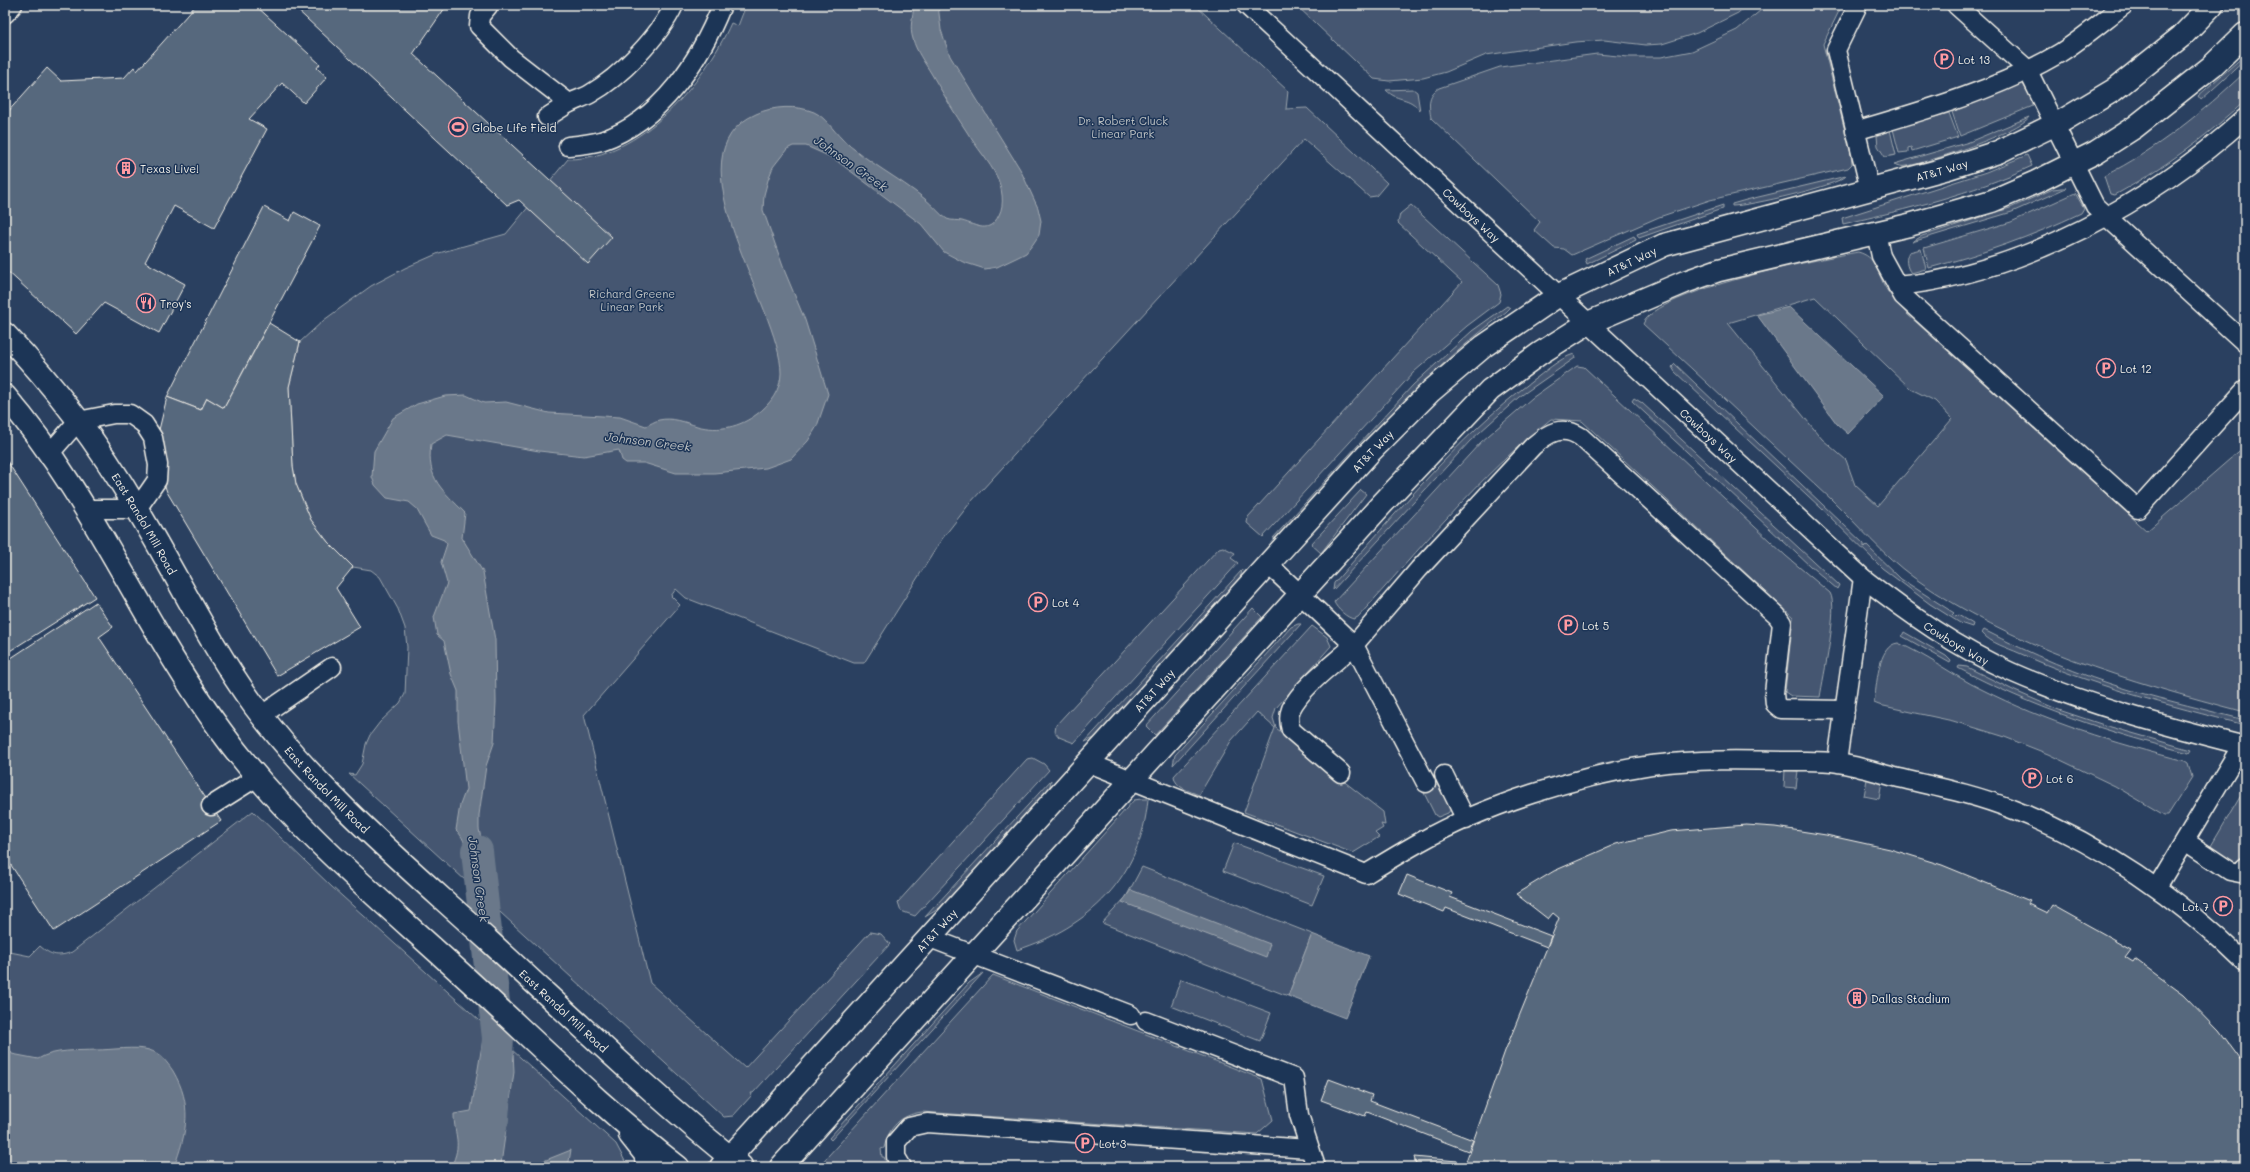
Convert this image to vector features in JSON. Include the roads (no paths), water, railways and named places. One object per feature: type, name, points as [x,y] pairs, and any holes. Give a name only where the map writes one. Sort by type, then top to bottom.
[{"type":"main road","name":"AT&T Way","points":[[731,1164],[930,938],[1368,454],[1431,391],[1484,346],[1559,295],[1664,245],[1870,190],[1945,169],[1998,152],[2055,124],[2114,90],[2182,36],[2212,5]]},
{"type":"main road","points":[[781,1167],[1382,504],[1490,390],[1539,354],[1588,323],[1652,294],[1719,270],[1876,233],[1992,201],[2074,163],[2096,152],[2135,128],[2212,66],[2245,34]]},
{"type":"main road","name":"East Randol Mill Road","points":[[5,334],[39,371],[78,421],[137,509],[219,655],[262,715],[320,784],[415,874],[731,1164]]},
{"type":"main road","points":[[5,396],[50,453],[88,509],[115,561],[196,697],[257,777],[307,831],[418,934],[608,1107],[678,1167]]},
{"type":"main road","points":[[608,1107],[644,1154],[648,1167]]},
{"type":"street","points":[[5,14],[13,5]]},
{"type":"street","points":[[489,5],[480,16],[479,26],[511,58],[569,103]]},
{"type":"street","points":[[547,117],[569,103],[591,94],[620,72],[653,37],[669,16],[674,5]]},
{"type":"street","points":[[568,146],[603,140],[633,124],[657,104],[673,88],[700,53],[722,5]]},
{"type":"street","name":"Cowboys Way","points":[[1246,5],[1397,147],[1559,295],[1863,578],[1904,610],[1952,641],[2010,672],[2066,694],[2119,712],[2244,746]]},
{"type":"street","points":[[1858,5],[1836,50],[1870,190]]},
{"type":"street","points":[[1956,5],[2027,69],[2095,206],[2245,343]]},
{"type":"street","points":[[1855,130],[1944,105],[2003,82],[2061,52],[2124,5]]},
{"type":"street","points":[[1897,286],[1944,278],[1986,266],[2055,241],[2106,216],[2156,188],[2190,164],[2245,118]]},
{"type":"street","points":[[1876,233],[1882,256],[1903,296],[2138,509],[2245,390]]},
{"type":"street","points":[[50,453],[78,421],[114,414],[130,414],[144,424],[150,433],[157,451],[157,480],[137,509],[88,509]]},
{"type":"street","points":[[1341,773],[1291,730],[1289,722],[1291,710],[1301,695],[1354,645],[1419,569],[1533,446],[1549,433],[1556,431],[1568,430],[1581,437],[1777,616],[1782,624],[1774,693],[1775,704],[1782,709],[1845,710]]},
{"type":"street","points":[[1269,565],[1301,593],[1354,645],[1426,782]]},
{"type":"street","points":[[1838,762],[1863,578]]},
{"type":"street","points":[[262,715],[332,667]]},
{"type":"street","points":[[2157,887],[2244,746]]},
{"type":"street","points":[[1089,763],[1366,874],[1422,840],[1522,797],[1555,787],[1649,766],[1722,761],[1838,762],[1939,786],[2015,810],[2083,843],[2157,887],[2205,925],[2245,963]]},
{"type":"street","points":[[1444,774],[1466,820]]},
{"type":"street","points":[[211,806],[257,777]]},
{"type":"street","points":[[2185,841],[2230,871],[2240,872],[2245,867]]},
{"type":"street","points":[[930,938],[1294,1078],[1299,1114],[1316,1167]]},
{"type":"street","points":[[902,1167],[896,1157],[896,1142],[910,1127],[927,1123],[1309,1149]]},
{"type":"water","points":[[914,5],[938,5],[941,30],[950,56],[1020,169],[1038,208],[1041,221],[1039,235],[1026,253],[997,267],[985,269],[963,262],[944,252],[921,224],[833,158],[806,146],[793,146],[787,149],[773,167],[764,195],[763,210],[785,272],[805,320],[828,394],[817,426],[808,441],[791,459],[766,468],[714,473],[676,473],[644,463],[626,463],[622,460],[619,450],[584,456],[539,451],[447,435],[431,444],[431,467],[434,476],[443,491],[465,513],[462,538],[483,572],[495,640],[496,702],[494,743],[486,766],[479,815],[479,829],[496,908],[465,879],[467,866],[466,847],[456,830],[460,805],[466,789],[458,721],[458,691],[451,674],[444,641],[437,635],[434,617],[447,583],[441,562],[447,544],[444,540],[431,535],[416,508],[409,502],[387,498],[375,485],[372,477],[374,451],[393,418],[417,404],[445,396],[466,395],[484,403],[506,402],[549,413],[620,417],[646,426],[657,420],[669,419],[678,420],[705,428],[729,427],[744,422],[762,410],[777,391],[781,379],[781,373],[776,345],[734,234],[724,196],[722,162],[731,134],[756,114],[763,111],[793,107],[818,114],[842,139],[872,163],[915,191],[947,219],[962,221],[982,227],[991,225],[999,215],[1002,206],[999,181],[958,118],[916,48],[911,30]]},
{"type":"water","points":[[1789,307],[1884,396],[1848,434],[1837,424],[1757,315]]},
{"type":"water","points":[[1131,890],[1270,944],[1266,957],[1122,902]]},
{"type":"water","points":[[1312,934],[1369,956],[1345,1018],[1288,996]]},
{"type":"water","points":[[485,1027],[513,1052],[514,1072],[501,1164],[503,1167],[451,1167],[457,1151],[454,1114],[471,1111]]},
{"type":"water","points":[[5,1040],[12,1054],[38,1059],[51,1054],[66,1051],[131,1048],[153,1051],[160,1056],[166,1061],[173,1071],[179,1083],[186,1107],[185,1130],[174,1167],[5,1167]]},
{"type":"water","points":[[571,1150],[568,1167],[509,1167],[536,1164]]},
{"type":"waterway","name":"Johnson Creek","points":[[476,1167],[480,1160],[493,1119],[498,1038],[477,851]]},
{"type":"place","name":"Lot 13","points":[[1944,59]]},
{"type":"place","name":"Globe Life Field","points":[[458,127]]},
{"type":"place","name":"Texas Live!","points":[[126,168]]},
{"type":"place","name":"Troy's","points":[[146,303]]},
{"type":"place","name":"Lot 12","points":[[2106,368]]},
{"type":"place","name":"Lot 4","points":[[1038,602]]},
{"type":"place","name":"Lot 5","points":[[1568,625]]},
{"type":"place","name":"Lot 6","points":[[2032,778]]},
{"type":"place","name":"Lot 7","points":[[2223,906]]},
{"type":"place","name":"Dallas Stadium","points":[[1857,998]]},
{"type":"place","name":"Lot 3","points":[[1085,1143]]},
{"type":"park label","name":"Dr. Robert Cluck Linear Park","points":[[1123,126]]},
{"type":"park label","name":"Richard Greene Linear Park","points":[[632,299]]}]
